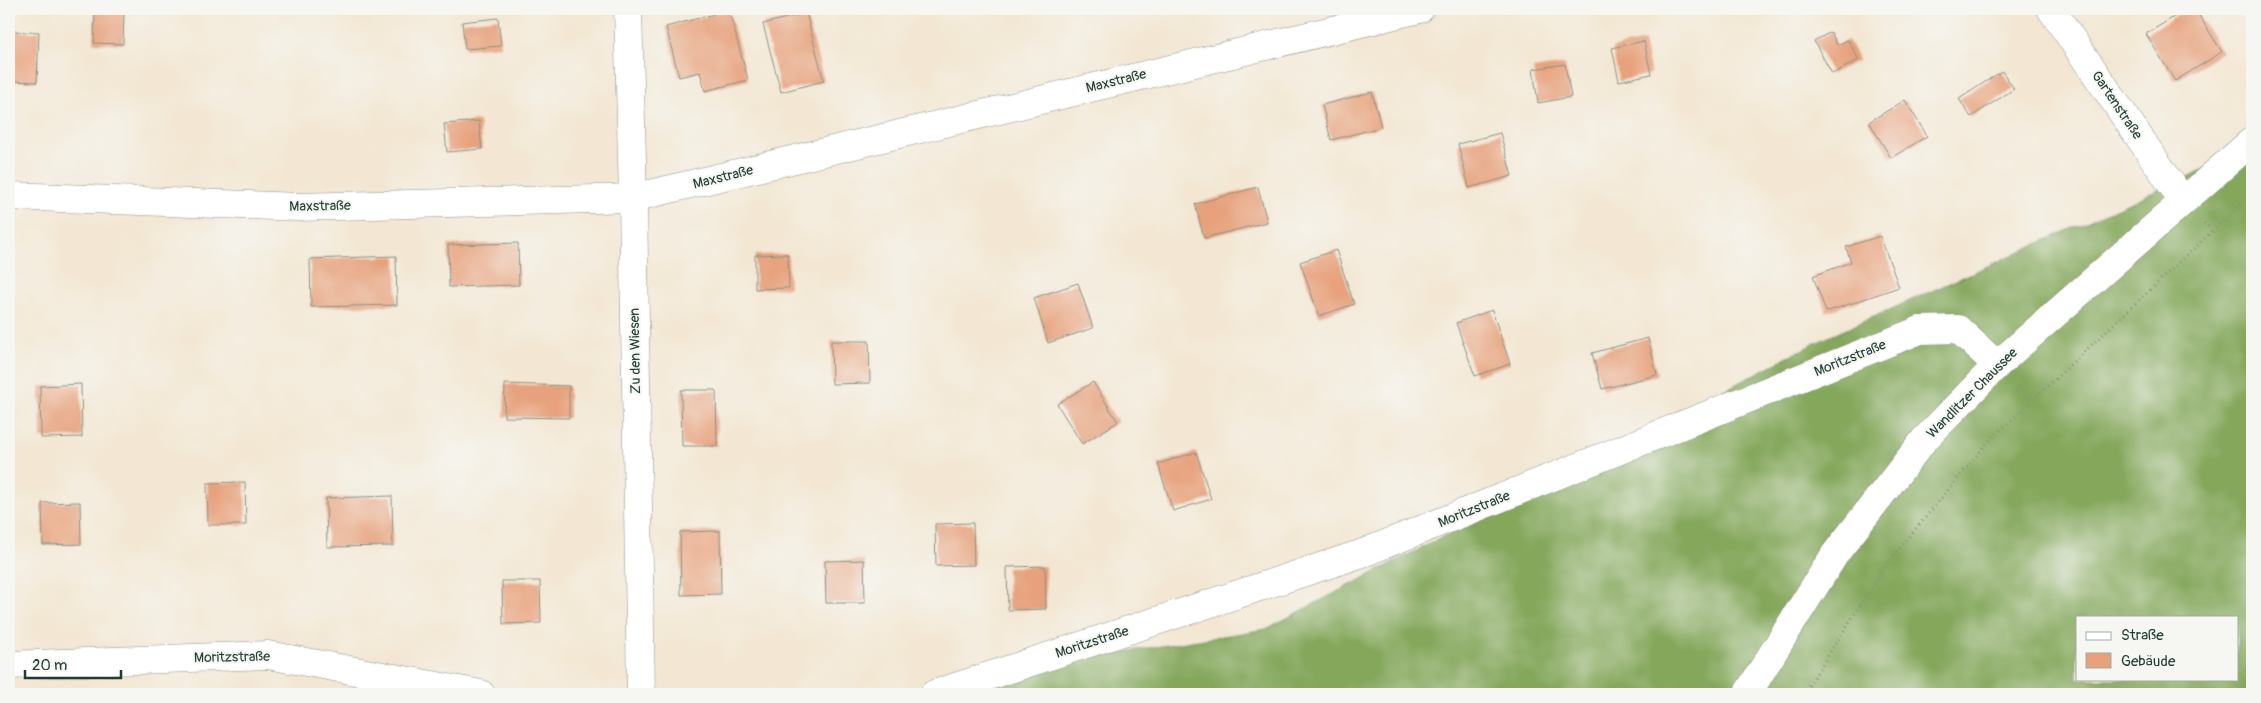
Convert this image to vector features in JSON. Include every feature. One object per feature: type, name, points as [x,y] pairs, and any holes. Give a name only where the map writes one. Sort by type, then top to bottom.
[{"type":"street","name":"Zu den Wiesen","points":[[628,9],[633,198],[640,694]]},
{"type":"street","name":"Maxstraße","points":[[9,196],[298,207],[633,198],[1420,9]]},
{"type":"street","name":"Gartenstraße","points":[[2051,9],[2183,200]]},
{"type":"street","name":"Wandlitzer Chaussee","points":[[1747,694],[1835,554],[1924,440],[1997,365],[2252,141]]},
{"type":"street","name":"Moritzstraße","points":[[934,694],[1363,553],[1920,330],[1958,328],[1997,365]]},
{"type":"street","name":"Moritzstraße","points":[[9,665],[268,655],[481,694]]},
{"type":"path","points":[[1803,694],[1889,561],[1988,442],[2252,194]]},
{"type":"green space","points":[[2252,148],[2252,694],[946,694],[1069,661],[1266,629],[1813,344]]},
{"type":"building","points":[[95,9],[124,9],[123,44],[94,43]]},
{"type":"building","points":[[2187,9],[2195,9],[2222,52],[2175,81],[2146,34]]},
{"type":"building","points":[[729,10],[748,80],[705,91],[700,72],[679,77],[666,27]]},
{"type":"building","points":[[806,13],[824,81],[781,92],[763,24]]},
{"type":"building","points":[[498,18],[501,46],[465,49],[462,22]]},
{"type":"building","points":[[10,31],[39,32],[37,82],[9,81]]},
{"type":"building","points":[[1831,32],[1837,45],[1848,40],[1859,60],[1832,74],[1814,41]]},
{"type":"building","points":[[1644,41],[1651,74],[1619,81],[1612,48]]},
{"type":"building","points":[[1565,64],[1571,97],[1538,103],[1533,69]]},
{"type":"building","points":[[2002,71],[2014,89],[1971,117],[1959,99]]},
{"type":"building","points":[[1372,92],[1381,127],[1331,140],[1322,105]]},
{"type":"building","points":[[1905,100],[1927,136],[1891,158],[1869,122]]},
{"type":"building","points":[[479,121],[482,149],[447,152],[444,124]]},
{"type":"building","points":[[1500,133],[1512,176],[1469,188],[1458,144]]},
{"type":"building","points":[[1258,187],[1267,222],[1204,238],[1195,204]]},
{"type":"building","points":[[1880,236],[1899,287],[1826,312],[1813,276],[1851,262],[1846,247]]},
{"type":"building","points":[[518,243],[519,285],[449,287],[448,245]]},
{"type":"building","points":[[1336,250],[1354,304],[1319,316],[1300,262]]},
{"type":"building","points":[[788,254],[789,288],[755,289],[755,255]]},
{"type":"building","points":[[396,256],[397,305],[311,307],[310,259]]},
{"type":"building","points":[[1078,283],[1093,328],[1048,343],[1034,298]]},
{"type":"building","points":[[1492,310],[1510,364],[1475,376],[1456,323]]},
{"type":"building","points":[[1648,338],[1657,375],[1602,389],[1592,353]]},
{"type":"building","points":[[831,341],[869,341],[870,383],[832,384]]},
{"type":"building","points":[[1093,382],[1118,422],[1082,444],[1057,404]]},
{"type":"building","points":[[81,384],[82,437],[41,438],[40,386]]},
{"type":"building","points":[[505,384],[569,386],[569,418],[504,417]]},
{"type":"building","points":[[681,390],[716,390],[717,446],[682,446]]},
{"type":"building","points":[[1196,452],[1211,499],[1173,511],[1158,464]]},
{"type":"building","points":[[245,482],[246,525],[208,525],[207,483]]},
{"type":"building","points":[[392,496],[393,546],[327,547],[326,498]]},
{"type":"building","points":[[80,502],[81,544],[43,545],[42,503]]},
{"type":"building","points":[[973,523],[974,565],[936,566],[935,524]]},
{"type":"building","points":[[720,531],[721,594],[681,595],[680,532]]},
{"type":"building","points":[[864,560],[865,603],[826,603],[825,561]]},
{"type":"building","points":[[1045,566],[1046,609],[1008,610],[1007,567]]},
{"type":"building","points":[[502,581],[540,581],[541,623],[503,624]]}]
